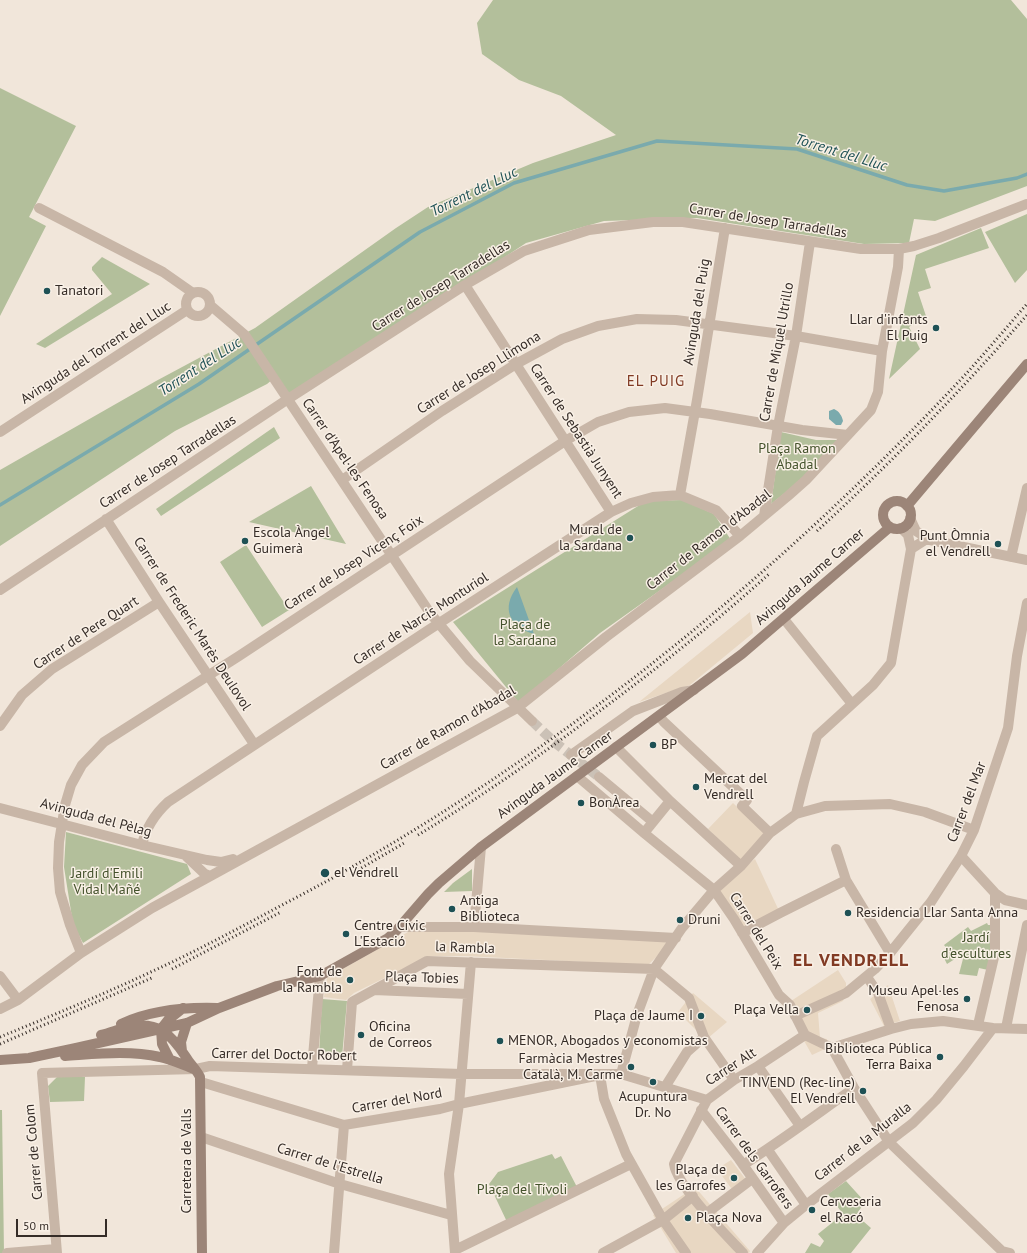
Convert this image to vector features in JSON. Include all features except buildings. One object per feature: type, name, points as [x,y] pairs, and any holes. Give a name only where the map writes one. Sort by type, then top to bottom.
[{"type":"street","name":"Carrer de Josep Tarradellas","points":[[0,590],[288,399],[465,285],[524,251],[589,230],[653,222],[683,222],[862,249],[900,249],[933,241],[1027,204]]},
{"type":"street","points":[[39,208],[163,272],[194,293]]},
{"type":"street","name":"Avinguda del Puig","points":[[680,495],[725,228]]},
{"type":"street","name":"Carrer de Miquel Utrillo","points":[[764,516],[778,426],[796,336],[810,242]]},
{"type":"street","name":"Carrer de Ramon d'Abadal","points":[[0,1009],[18,1000],[81,953],[152,908],[517,708],[606,637],[740,536],[764,516],[806,480],[871,410],[878,392],[882,351],[900,249]]},
{"type":"street","name":"Carrer de Sebastià Junyent","points":[[465,285],[612,512]]},
{"type":"street","points":[[202,292],[210,301],[210,305],[207,312],[201,316],[193,315],[187,310],[186,306],[188,298],[194,293],[202,292]]},
{"type":"street","name":"Carrer d'Apel·les Fenosa","points":[[210,305],[245,335],[391,555],[439,624],[470,661],[532,721]]},
{"type":"street","name":"Avinguda del Torrent del Lluc","points":[[0,432],[187,310]]},
{"type":"street","name":"Carrer de Josep Llimona","points":[[342,480],[442,411],[516,364],[562,338],[598,326],[637,319],[676,320],[796,336],[882,351]]},
{"type":"street","points":[[907,506],[1027,364]]},
{"type":"street","name":"Carrer de Josep Vicenç Foix","points":[[81,953],[70,925],[60,892],[58,868],[59,842],[65,805],[71,785],[82,765],[104,742],[565,441],[598,422],[629,412],[665,408],[802,430],[848,435]]},
{"type":"street","points":[[1011,557],[1027,488]]},
{"type":"street","name":"Carrer de Narcís Monturiol","points":[[142,845],[149,824],[157,811],[168,802],[254,744],[612,512],[631,503],[653,497],[680,495],[716,510],[740,536]]},
{"type":"street","points":[[910,518],[907,524],[901,528],[896,528],[885,522],[883,516],[884,510],[890,503],[897,501],[904,503],[910,512],[910,518],[916,531],[930,540]]},
{"type":"street","name":"Carrer de Frederic Marès Deulovol","points":[[106,519],[159,602],[254,744]]},
{"type":"street","name":"Avinguda Jaume Carner","points":[[29,1058],[187,1023],[219,1008],[276,986],[320,976],[388,938],[400,927],[439,882],[481,847],[742,654],[890,526]]},
{"type":"street","points":[[796,814],[817,736],[872,685],[891,663],[911,549],[908,536],[901,528]]},
{"type":"street","points":[[911,549],[925,540],[930,540],[1027,560]]},
{"type":"street","name":"Carrer de Pere Quart","points":[[0,726],[22,695],[52,669],[159,602]]},
{"type":"street","name":"Carrer del Mar","points":[[796,1016],[846,994],[867,977],[890,953],[931,902],[961,856],[974,830],[1008,728],[1022,657],[1027,603]]},
{"type":"street","points":[[784,619],[852,704]]},
{"type":"street","points":[[571,755],[633,711],[682,692],[694,690]]},
{"type":"street","points":[[659,716],[748,800],[742,806],[770,833]]},
{"type":"street","points":[[616,747],[700,830],[741,866]]},
{"type":"street","name":"Carrer del Peix","points":[[577,776],[714,890],[779,995],[790,1005],[796,1016]]},
{"type":"street","points":[[599,777],[653,822]]},
{"type":"street","points":[[644,833],[670,801]]},
{"type":"street","points":[[621,1074],[637,1015],[654,969],[682,928],[714,890],[741,866],[770,833],[796,814],[825,806],[890,804],[925,812],[974,830]]},
{"type":"street","name":"Avinguda del Pèlag","points":[[0,808],[142,845],[220,862],[253,852]]},
{"type":"street","points":[[474,927],[481,847]]},
{"type":"street","points":[[836,849],[846,880],[890,953]]},
{"type":"street","points":[[185,855],[201,871],[210,876]]},
{"type":"street","points":[[961,856],[1004,900],[1027,905]]},
{"type":"street","points":[[742,933],[780,912],[846,880]]},
{"type":"street","points":[[978,1025],[996,953],[995,892]]},
{"type":"street","points":[[1006,1028],[1027,925]]},
{"type":"street","name":"la Rambla","points":[[400,927],[474,927],[676,938]]},
{"type":"street","name":"la Rambla","points":[[347,1070],[352,1002],[427,961],[654,969]]},
{"type":"street","points":[[471,962],[459,1104],[449,1174],[455,1252],[631,1164]]},
{"type":"street","points":[[654,969],[689,998],[704,1037],[734,1080]]},
{"type":"street","points":[[0,976],[18,1000]]},
{"type":"street","points":[[312,1068],[320,976]]},
{"type":"street","points":[[867,977],[876,990],[891,1029]]},
{"type":"street","name":"Plaça Tobies","points":[[374,990],[468,994]]},
{"type":"street","points":[[76,1048],[125,1023],[161,1011],[183,1008],[219,1008]]},
{"type":"street","points":[[170,1060],[162,1044],[161,1029],[168,1020],[183,1008]]},
{"type":"street","points":[[796,1016],[803,1036],[829,1047],[889,1142],[1004,1252]]},
{"type":"street","points":[[829,1047],[910,1024],[943,1021],[993,1028],[1027,1029]]},
{"type":"street","points":[[182,1051],[181,1042],[187,1023]]},
{"type":"street","points":[[101,1034],[128,1027],[147,1026],[161,1029]]},
{"type":"street","name":"Carrer de la Muralla","points":[[757,1253],[784,1224],[806,1205],[913,1123],[936,1100],[993,1028]]},
{"type":"street","name":"Carretera de Valls","points":[[161,1029],[169,1036],[196,1069],[201,1082],[202,1253]]},
{"type":"street","name":"Carrer Alt","points":[[693,1196],[675,1170],[674,1164],[706,1100],[734,1080],[803,1036]]},
{"type":"street","points":[[665,1087],[687,1052],[704,1037]]},
{"type":"street","points":[[0,1060],[124,1053],[148,1055],[170,1060],[196,1069]]},
{"type":"street","name":"Carrer del Doctor Robert","points":[[42,1073],[196,1069],[210,1066],[312,1068],[462,1074],[621,1074],[706,1100]]},
{"type":"street","points":[[758,1066],[800,1126]]},
{"type":"street","name":"Carrer de Colom","points":[[42,1073],[56,1251]]},
{"type":"street","points":[[600,1075],[604,1099],[626,1154],[663,1220],[686,1253]]},
{"type":"street","name":"Carrer del Nord","points":[[201,1082],[344,1125],[440,1109],[600,1075]]},
{"type":"street","points":[[743,1165],[768,1150],[854,1088]]},
{"type":"street","name":"Carrer dels Garrofers","points":[[701,1110],[743,1165],[784,1224]]},
{"type":"street","points":[[334,1253],[344,1125]]},
{"type":"street","name":"Carrer de l'Estrella","points":[[201,1137],[340,1184],[451,1215]]},
{"type":"street","points":[[768,1150],[806,1205]]},
{"type":"street","points":[[707,1213],[752,1179]]},
{"type":"street","points":[[603,1253],[663,1220],[693,1196],[743,1253]]},
{"type":"street","points":[[7,1253],[56,1251]]},
{"type":"green space","points":[[493,0],[1011,0],[1027,19],[1027,186],[935,221],[914,219],[909,243],[864,244],[697,218],[604,221],[526,243],[288,399],[273,379],[267,384],[175,431],[0,546],[0,470],[156,381],[255,328],[428,207],[533,163],[616,135],[561,96],[519,80],[482,54],[477,23]]},
{"type":"green space","points":[[0,88],[76,126],[29,217],[46,226],[0,316]]},
{"type":"green space","points":[[1027,214],[1027,270],[1015,283],[985,232]]},
{"type":"green space","points":[[981,228],[989,248],[925,269],[931,288],[918,292],[926,316],[909,327],[920,349],[889,379],[916,255]]},
{"type":"green space","points":[[102,257],[150,284],[45,348],[36,344],[112,294],[92,270],[92,267]]},
{"type":"green space","points":[[274,427],[280,438],[161,516],[156,509]]},
{"type":"green space","name":"Plaça Ramon Abadal","points":[[781,432],[816,440],[838,440],[809,474],[771,504]]},
{"type":"green space","points":[[311,486],[346,544],[249,522]]},
{"type":"green space","name":"Plaça de la Sardana","points":[[682,500],[714,514],[731,540],[600,633],[519,703],[453,622],[646,501]]},
{"type":"green space","points":[[246,545],[289,610],[262,627],[220,562]]},
{"type":"green space","name":"Jardí d'Emili Vidal Mañé","points":[[66,832],[187,864],[191,874],[83,943],[73,924],[64,867]]},
{"type":"green space","points":[[472,869],[472,891],[444,892],[453,883]]},
{"type":"green space","name":"Jardí d'escultures","points":[[987,923],[990,925],[992,953],[988,970],[979,968],[977,976],[959,974],[964,955],[961,955],[947,964],[942,954],[948,950],[944,945],[968,927],[971,931]]},
{"type":"green space","points":[[322,999],[347,1001],[342,1057],[319,1055]]},
{"type":"green space","points":[[57,1077],[85,1077],[84,1101],[50,1102],[48,1086]]},
{"type":"green space","points":[[0,1110],[2,1110],[4,1253],[0,1253]]},
{"type":"green space","name":"Plaça del Tívoli","points":[[552,1154],[555,1159],[561,1156],[578,1189],[508,1224],[489,1184],[498,1172]]},
{"type":"green space","points":[[846,1181],[865,1202],[856,1215],[871,1228],[851,1253],[805,1253],[811,1243],[820,1247],[824,1241],[818,1234],[843,1214],[828,1194]]},
{"type":"shaded area","points":[[750,612],[753,633],[690,685],[639,702]]},
{"type":"shaded area","points":[[733,803],[765,834],[741,860],[708,829]]},
{"type":"shaded area","points":[[755,859],[780,913],[742,933],[714,890]]},
{"type":"shaded area","points":[[420,930],[676,938],[648,965],[465,956],[429,956],[354,993],[346,1000],[324,997],[327,978],[408,932]]},
{"type":"shaded area","name":"Plaça Vella","points":[[838,970],[846,983],[846,993],[843,1001],[818,1013],[820,1038],[827,1039],[827,1048],[812,1055],[803,1039],[791,1001]]},
{"type":"shaded area","points":[[888,985],[900,1021],[884,1026],[870,999]]},
{"type":"shaded area","name":"Plaça de Jaume I","points":[[693,993],[727,1022],[708,1038],[699,1033],[678,1012]]},
{"type":"shaded area","name":"Plaça de les Garrofes","points":[[731,1160],[750,1185],[734,1192],[717,1169]]},
{"type":"shaded area","name":"Plaça Nova","points":[[695,1187],[750,1251],[749,1253],[676,1253],[653,1215]]},
{"type":"water","points":[[834,409],[839,412],[842,417],[843,421],[841,425],[836,425],[829,419],[829,411]]},
{"type":"water","points":[[517,587],[534,634],[519,627],[513,622],[510,616],[509,602]]},
{"type":"waterway","name":"Torrent del Lluc","points":[[0,505],[199,384],[420,232],[514,183],[657,141],[797,149],[907,185],[944,191],[1017,178],[1027,174]]},
{"type":"tunnel","points":[[532,721],[553,741],[599,777]]},
{"type":"railway","points":[[0,1037],[96,997],[166,965],[329,880],[416,829],[502,773],[585,715],[666,653],[744,588],[820,520],[893,449],[964,376],[1027,304]]},
{"type":"railway","points":[[817,531],[925,426],[1027,315]]},
{"type":"railway","points":[[418,835],[539,756],[650,673],[769,574]]},
{"type":"railway","points":[[351,874],[406,842]]},
{"type":"railway","points":[[172,969],[281,912]]},
{"type":"railway","points":[[0,1044],[154,977]]},
{"type":"place","name":"Tanatori","points":[[47,291]]},
{"type":"place","name":"Llar d'infants El Puig","points":[[936,328]]},
{"type":"place","name":"Mural de la Sardana","points":[[630,538]]},
{"type":"place","name":"Escola Àngel Guimerà","points":[[245,541]]},
{"type":"place","name":"Punt Òmnia el Vendrell","points":[[998,544]]},
{"type":"place","name":"BP","points":[[653,745]]},
{"type":"place","name":"Mercat del Vendrell","points":[[696,787]]},
{"type":"place","name":"BonÀrea","points":[[581,803]]},
{"type":"place","name":"el Vendrell","points":[[325,873]]},
{"type":"place","name":"Antiga Biblioteca","points":[[452,909]]},
{"type":"place","name":"Residencia Llar Santa Anna","points":[[848,913]]},
{"type":"place","name":"Druni","points":[[680,920]]},
{"type":"place","name":"Centre Cívic L'Estació","points":[[346,934]]},
{"type":"place","name":"Font de la Rambla","points":[[350,980]]},
{"type":"place","name":"Museu Apel·les Fenosa","points":[[967,999]]},
{"type":"place","name":"Plaça Vella","points":[[807,1010]]},
{"type":"place","name":"Plaça de Jaume I","points":[[701,1016]]},
{"type":"place","name":"Oficina de Correos","points":[[361,1035]]},
{"type":"place","name":"MENOR, Abogados y economistas","points":[[500,1041]]},
{"type":"place","name":"Biblioteca Pública Terra Baixa","points":[[940,1057]]},
{"type":"place","name":"Farmàcia Mestres Català, M. Carme","points":[[631,1067]]},
{"type":"place","name":"Acupuntura Dr. No","points":[[653,1082]]},
{"type":"place","name":"TINVEND (Rec-line) El Vendrell","points":[[863,1091]]},
{"type":"place","name":"Plaça de les Garrofes","points":[[734,1178]]},
{"type":"place","name":"Cerveseria el Racó","points":[[812,1210]]},
{"type":"place","name":"Plaça Nova","points":[[688,1218]]},
{"type":"district","name":"EL PUIG","points":[[656,382]]},
{"type":"district","name":"EL VENDRELL","points":[[851,961]]}]
